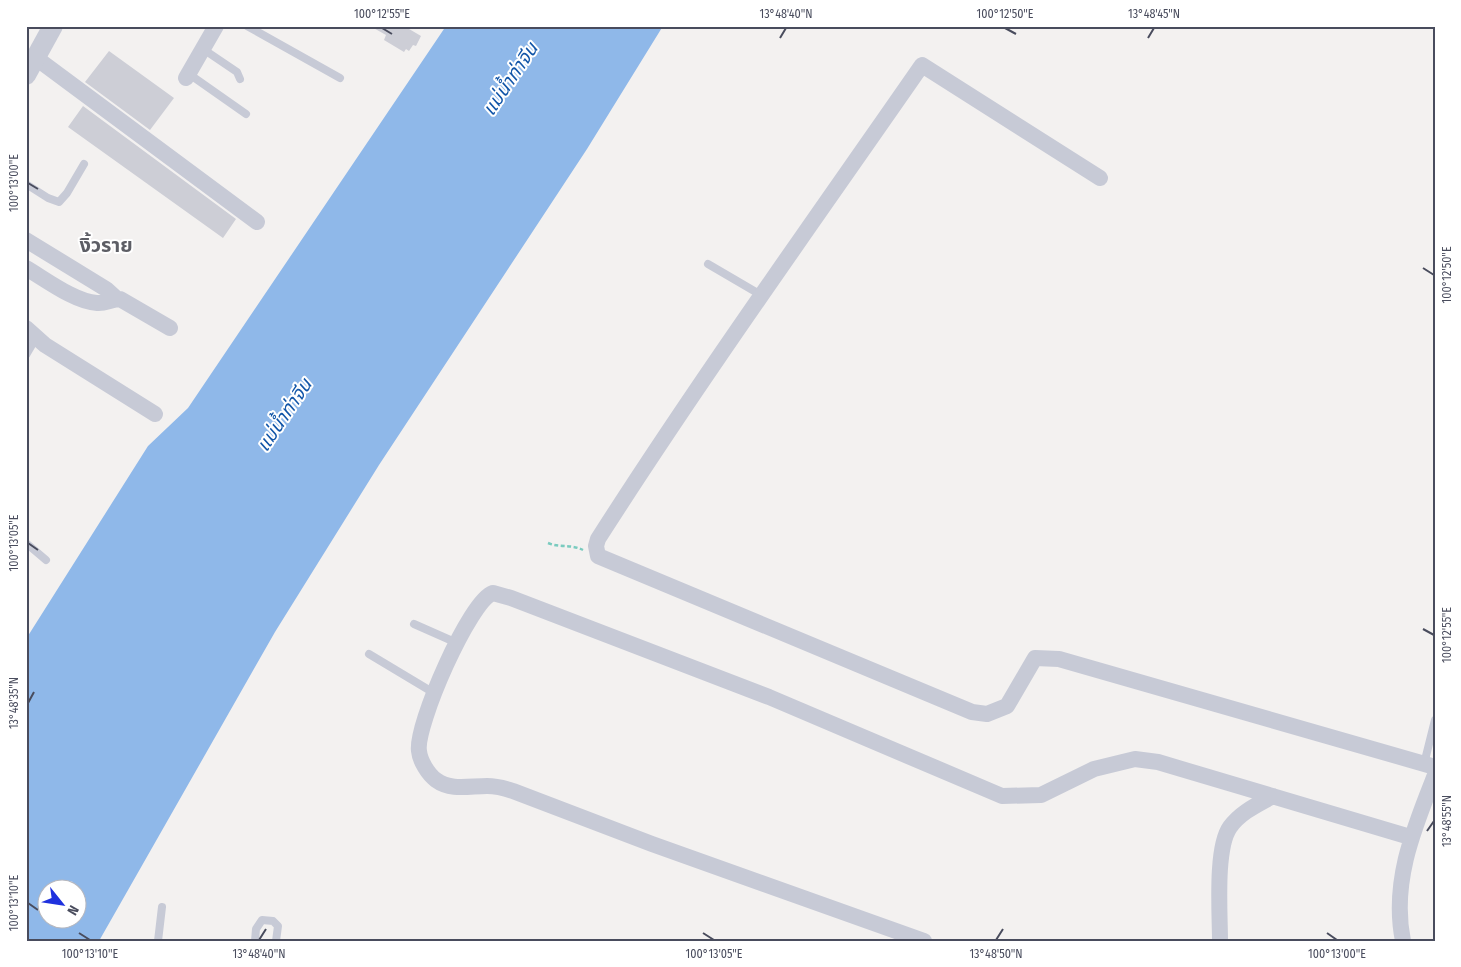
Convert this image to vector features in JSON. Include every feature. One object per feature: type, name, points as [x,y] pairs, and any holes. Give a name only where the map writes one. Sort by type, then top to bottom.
[{"type":"street","points":[[26,75],[53,26]]},
{"type":"street","points":[[188,76],[216,26]]},
{"type":"street","points":[[36,58],[257,222]]},
{"type":"street","points":[[1100,178],[922,65],[761,295],[598,539],[596,546],[598,556],[972,712],[987,714],[1006,706],[1035,658],[1059,659],[1431,769],[1410,837],[1404,864],[1401,894],[1403,941]]},
{"type":"street","points":[[26,240],[106,289],[117,299],[170,328]]},
{"type":"street","points":[[26,268],[60,289],[83,300],[101,303],[117,299]]},
{"type":"street","points":[[31,333],[45,346],[155,414]]},
{"type":"street","points":[[924,941],[513,791],[497,787],[458,788],[444,784],[428,773],[418,750],[420,735],[436,689],[474,611],[488,594],[493,593],[769,697],[1002,796],[1041,795],[1094,770],[1135,759],[1158,762],[1410,837]]},
{"type":"street","points":[[1220,941],[1220,856],[1228,828],[1245,811],[1273,796]]},
{"type":"lane","points":[[247,26],[340,78]]},
{"type":"lane","points":[[203,49],[237,72],[240,79]]},
{"type":"lane","points":[[188,76],[246,114]]},
{"type":"lane","points":[[26,184],[48,198],[59,202],[67,193],[84,164]]},
{"type":"lane","points":[[708,264],[761,295]]},
{"type":"lane","points":[[26,354],[31,333]]},
{"type":"lane","points":[[26,543],[46,560]]},
{"type":"lane","points":[[414,624],[454,649]]},
{"type":"lane","points":[[369,654],[436,689]]},
{"type":"lane","points":[[1431,769],[1435,720]]},
{"type":"lane","points":[[158,941],[162,907]]},
{"type":"lane","points":[[255,941],[256,929],[262,920],[273,921],[278,926],[276,941]]},
{"type":"path","points":[[548,543],[562,547],[576,546],[598,556]]},
{"type":"water","name":"แม่น้ำท่าจีน","points":[[446,26],[663,26],[587,149],[379,465],[275,632],[99,941],[26,941],[26,639],[148,446],[188,408]]},
{"type":"building","points":[[370,26],[404,26],[421,36],[416,46],[413,45],[409,51],[406,49],[404,52],[384,40],[386,35]]},
{"type":"building","points":[[109,51],[174,98],[150,130],[85,82]]},
{"type":"building","points":[[83,106],[236,219],[223,238],[68,127]]},
{"type":"district","name":"งิ้วราย","points":[[106,245]]}]
